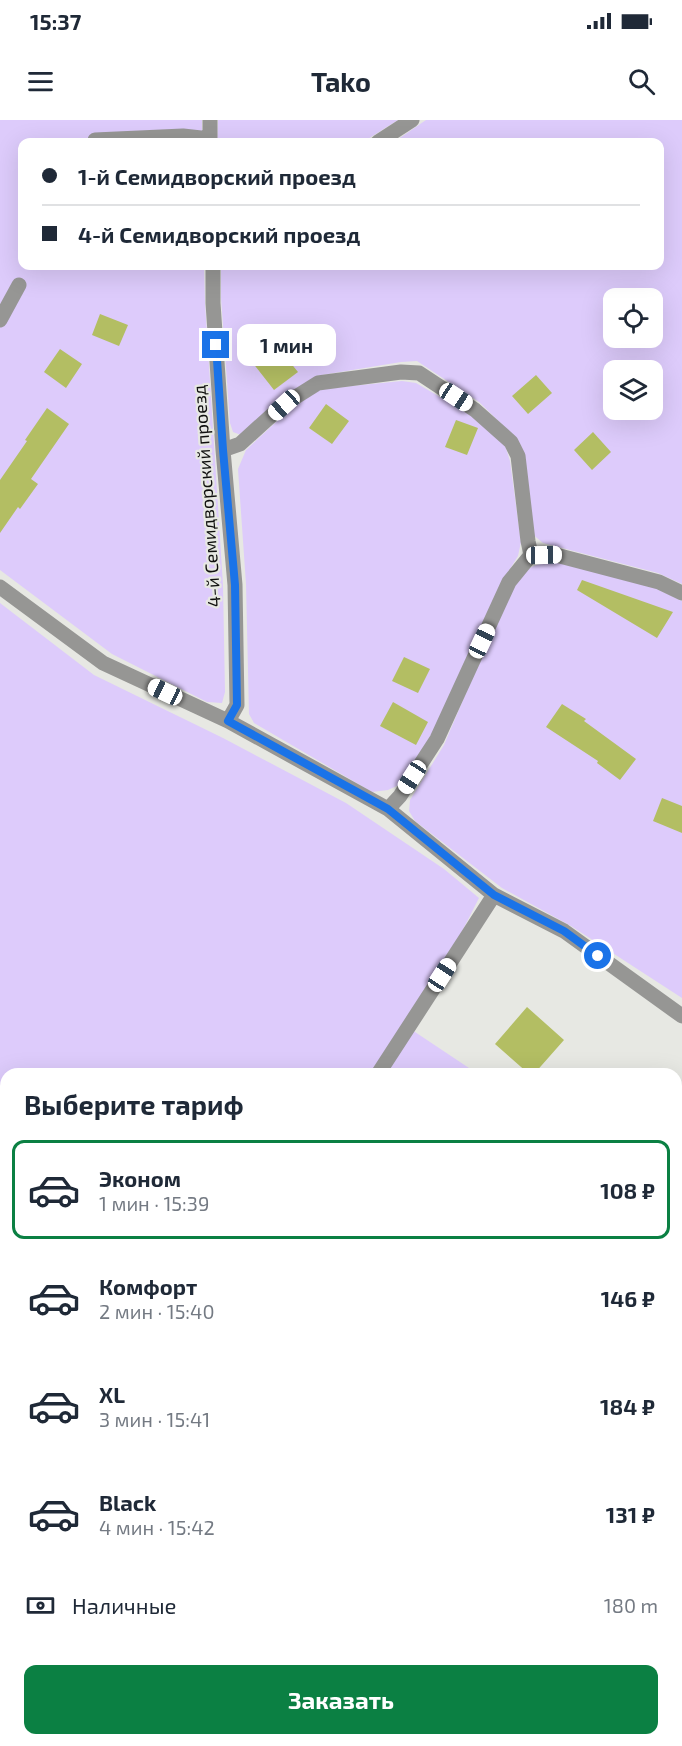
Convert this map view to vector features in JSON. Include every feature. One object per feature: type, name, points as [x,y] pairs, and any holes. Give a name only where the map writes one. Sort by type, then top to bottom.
[{"type":"street","points":[[210,120],[210,138]]},
{"type":"street","points":[[384,138],[412,120]]},
{"type":"street","points":[[139,138],[183,136],[194,138]]},
{"type":"street","name":"4-й Семидворский проезд","points":[[213,270],[213,303],[223,450],[235,585],[237,705],[228,721]]},
{"type":"street","points":[[0,320],[19,285]]},
{"type":"street","points":[[223,450],[240,444],[284,405],[318,383],[401,372],[419,373],[475,410],[511,442],[518,456],[531,555]]},
{"type":"street","points":[[531,555],[556,555],[659,582],[682,594]]},
{"type":"street","points":[[388,809],[400,796],[437,739],[509,582],[531,555]]},
{"type":"street","points":[[0,587],[103,663],[228,721],[388,809],[494,895],[564,931],[682,1016]]},
{"type":"street","points":[[382,1068],[494,895]]},
{"type":"shaded area","points":[[0,120],[202,120],[202,138],[18,138],[18,270],[204,270],[223,585],[225,692],[222,703],[207,702],[112,654],[0,570]]},
{"type":"shaded area","points":[[218,120],[398,120],[369,138],[217,138]]},
{"type":"shaded area","points":[[426,120],[682,120],[682,584],[658,573],[543,543],[531,533],[518,440],[479,402],[417,361],[316,376],[241,435],[233,432],[230,423],[221,270],[664,270],[664,138],[400,138]]},
{"type":"shaded area","points":[[402,381],[416,383],[478,419],[504,442],[510,461],[521,542],[518,556],[502,582],[435,737],[401,784],[388,790],[372,792],[254,723],[249,714],[246,584],[238,469],[246,450],[290,409],[321,389]]},
{"type":"shaded area","points":[[558,562],[655,588],[682,601],[682,998],[571,926],[502,888],[415,821],[409,811],[410,800],[444,745],[512,584],[532,567],[543,563]]},
{"type":"shaded area","points":[[0,603],[94,675],[223,738],[346,803],[444,869],[479,898],[412,1030],[469,1068],[0,1068]]},
{"type":"building","points":[[100,314],[128,325],[119,346],[92,335]]},
{"type":"building","points":[[272,340],[298,372],[274,390],[249,358]]},
{"type":"building","points":[[60,349],[82,364],[66,388],[44,372]]},
{"type":"building","points":[[536,375],[552,393],[528,414],[512,396]]},
{"type":"building","points":[[326,404],[349,421],[332,444],[309,428]]},
{"type":"building","points":[[47,408],[69,424],[31,479],[38,484],[0,533],[0,480]]},
{"type":"building","points":[[456,420],[478,428],[467,455],[445,447]]},
{"type":"building","points":[[593,432],[611,452],[592,470],[574,450]]},
{"type":"building","points":[[582,580],[673,612],[657,638],[577,590]]},
{"type":"building","points":[[404,657],[430,669],[418,693],[392,681]]},
{"type":"building","points":[[393,702],[428,722],[416,745],[380,726]]},
{"type":"building","points":[[562,704],[586,719],[584,721],[636,759],[620,780],[597,763],[598,761],[546,727]]},
{"type":"building","points":[[662,798],[682,806],[682,833],[653,821]]},
{"type":"building","points":[[527,1007],[564,1040],[539,1068],[522,1068],[495,1044]]},
{"type":"route","points":[[216,345],[235,585],[237,705],[228,721],[388,809],[494,895],[564,931],[598,956]]}]
